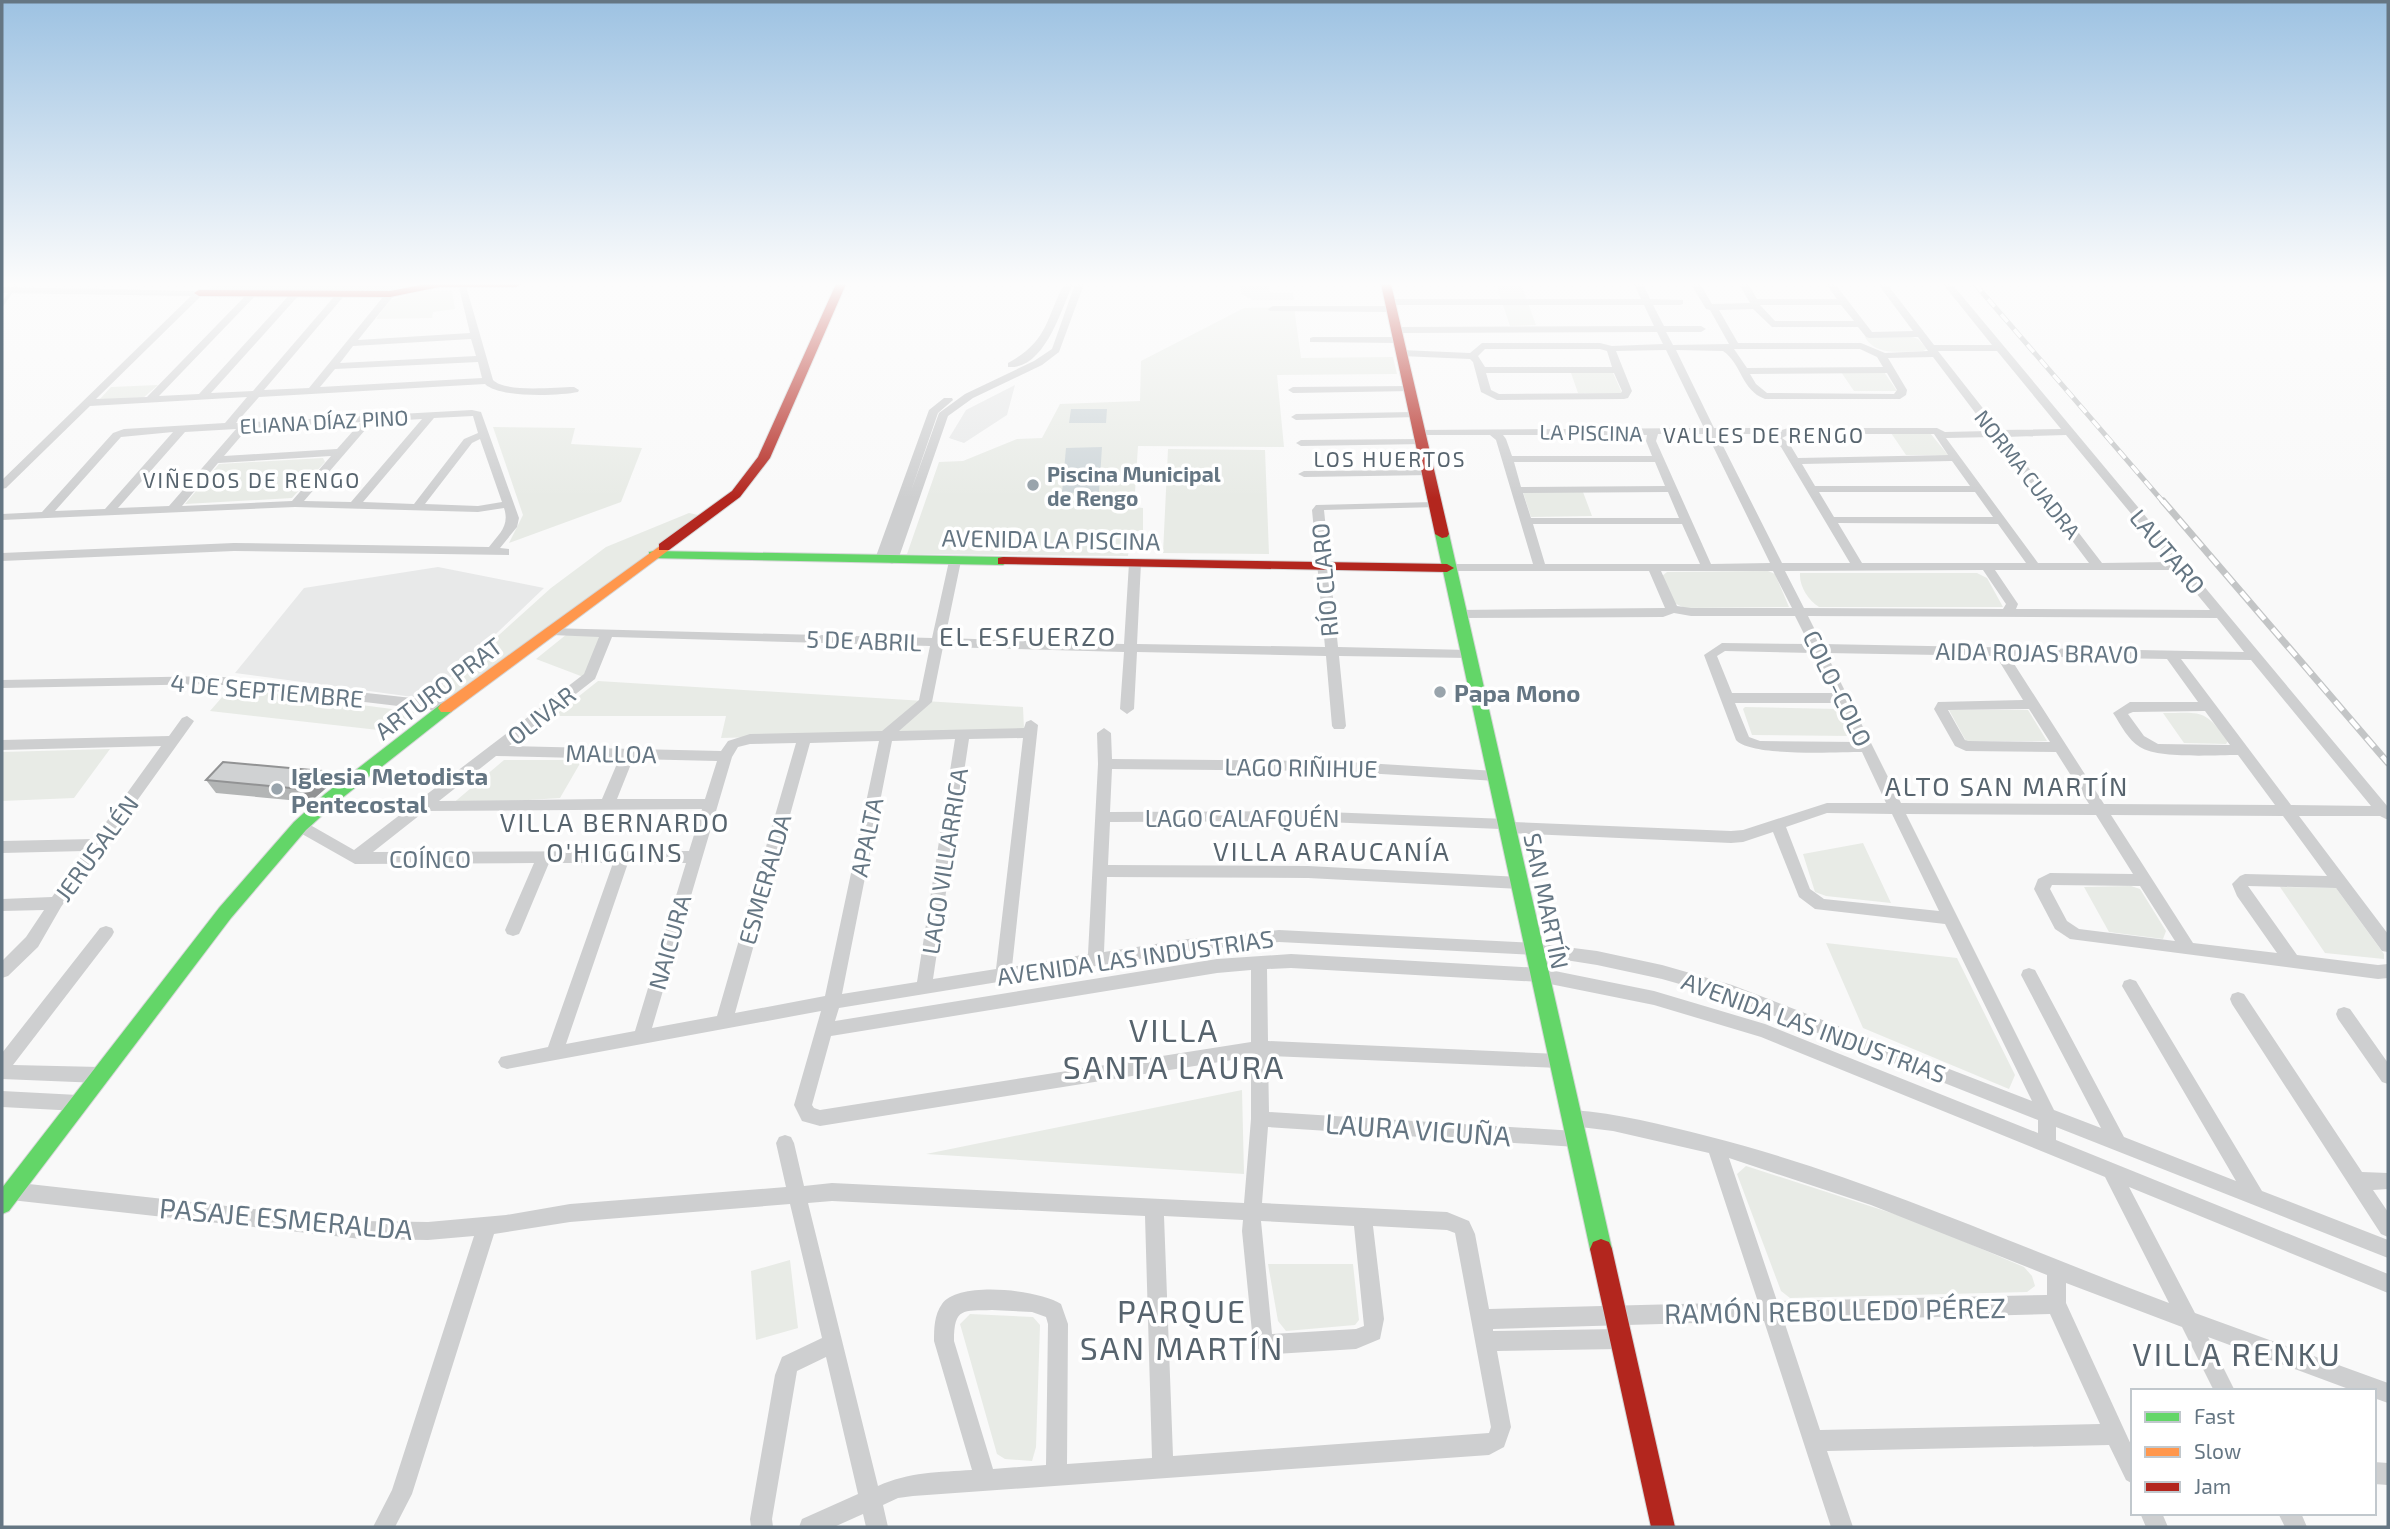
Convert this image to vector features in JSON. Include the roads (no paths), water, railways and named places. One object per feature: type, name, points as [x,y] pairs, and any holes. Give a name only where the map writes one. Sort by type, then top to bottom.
[{"type":"street","points":[[2,486],[134,355]]},
{"type":"street","points":[[149,400],[192,355]]},
{"type":"street","points":[[201,398],[240,355]]},
{"type":"street","points":[[228,426],[289,355]]},
{"type":"street","points":[[311,392],[339,355]]},
{"type":"street","points":[[481,355],[488,381],[495,387],[575,390]]},
{"type":"street","name":"ARTURO PRAT","points":[[7,1198],[225,914],[300,826],[331,798],[448,707],[736,494],[764,458],[809,355]]},
{"type":"street","points":[[887,559],[933,412],[954,396],[1028,355]]},
{"type":"street","points":[[887,559],[943,415],[969,396],[1049,355]]},
{"type":"street","name":"SAN MARTÍN","points":[[1401,355],[1663,1527]]},
{"type":"street","points":[[1470,355],[1477,359],[1486,392],[1494,396],[1619,397],[1627,392],[1612,355]]},
{"type":"street","name":"COLO-COLO","points":[[1674,355],[2047,1114],[2047,1145]]},
{"type":"street","points":[[1735,355],[1754,390],[1765,396],[1899,396],[1902,390],[1882,360],[1884,356],[1890,355]]},
{"type":"street","name":"NORMA CUADRA","points":[[1936,355],[2099,567]]},
{"type":"street","name":"LAUTARO","points":[[2005,355],[2386,814]]},
{"type":"street","points":[[330,366],[482,359]]},
{"type":"street","points":[[1480,370],[1618,370]]},
{"type":"street","points":[[1743,370],[1889,370]]},
{"type":"street","points":[[85,404],[488,381]]},
{"type":"street","points":[[1293,390],[1409,388]]},
{"type":"street","name":"ELIANA DÍAZ PINO","points":[[45,515],[117,435],[124,432],[477,414],[513,518],[511,527],[492,551]]},
{"type":"street","points":[[354,506],[431,415]]},
{"type":"street","points":[[1296,417],[1414,415]]},
{"type":"street","points":[[295,504],[369,419]]},
{"type":"street","points":[[173,509],[245,425]]},
{"type":"street","points":[[109,512],[182,429]]},
{"type":"street","name":"LA PISCINA","points":[[1301,443],[1494,433],[1502,430],[1632,430],[1653,433],[1768,431],[1777,436],[1788,431],[1937,431],[1942,435],[2070,432]]},
{"type":"street","points":[[1494,433],[1499,435],[1540,567]]},
{"type":"street","points":[[1653,433],[1651,441],[1707,567]]},
{"type":"street","points":[[417,507],[468,441],[484,434]]},
{"type":"street","points":[[1942,435],[1940,437],[2035,567]]},
{"type":"street","points":[[1777,436],[1795,461],[1858,567]]},
{"type":"street","points":[[216,460],[340,452]]},
{"type":"street","points":[[1795,461],[1955,458]]},
{"type":"street","points":[[1507,459],[1659,459]]},
{"type":"street","points":[[1304,474],[1428,473]]},
{"type":"street","points":[[1516,490],[1672,489]]},
{"type":"street","points":[[1812,489],[1978,489]]},
{"type":"street","points":[[2,517],[295,504],[478,509],[509,503]]},
{"type":"street","name":"RÍO CLARO","points":[[1339,726],[1322,573],[1324,566],[1318,510],[1320,507],[1434,505]]},
{"type":"street","points":[[1830,520],[2002,521]]},
{"type":"street","points":[[1526,521],[1687,521]]},
{"type":"street","points":[[2,557],[234,547],[505,552]]},
{"type":"street","name":"AVENIDA LA PISCINA","points":[[654,555],[1447,568]]},
{"type":"street","points":[[887,734],[925,702],[955,561]]},
{"type":"street","points":[[1127,709],[1135,563]]},
{"type":"street","points":[[1447,568],[2180,566]]},
{"type":"street","points":[[1653,567],[1673,609]]},
{"type":"street","points":[[1987,567],[2012,604],[2008,612]]},
{"type":"street","points":[[1459,614],[1663,613],[1673,609],[1691,612],[2221,614]]},
{"type":"street","name":"5 DE ABRIL","points":[[552,631],[1132,648],[1469,654]]},
{"type":"street","name":"OLIVAR","points":[[355,858],[590,676],[607,633]]},
{"type":"street","name":"AIDA ROJAS BRAVO","points":[[1725,698],[1710,660],[1710,655],[1717,648],[2255,656]]},
{"type":"street","points":[[1999,651],[2188,948]]},
{"type":"street","points":[[2170,654],[2388,946]]},
{"type":"street","name":"4 DE SEPTIEMBRE","points":[[2,684],[214,680],[448,707]]},
{"type":"street","points":[[1843,698],[1725,698],[1743,740],[1748,744],[1866,747]]},
{"type":"street","points":[[2033,704],[1943,705],[1941,709],[1960,743],[1966,746],[2060,747]]},
{"type":"street","points":[[2209,706],[2130,707],[2120,713],[2138,740],[2146,746],[2157,749],[2241,750]]},
{"type":"street","name":"JERUSALÉN","points":[[3,969],[32,942],[187,721]]},
{"type":"street","points":[[726,756],[733,744],[750,739],[963,734],[1031,729],[1003,974]]},
{"type":"street","points":[[1096,960],[1104,733]]},
{"type":"street","name":"APALTA","points":[[887,734],[832,1002],[803,1105],[808,1115],[820,1118],[1260,1048]]},
{"type":"street","name":"LAGO VILLARRICA","points":[[924,987],[963,734]]},
{"type":"street","name":"ESMERALDA","points":[[724,1022],[805,737]]},
{"type":"street","points":[[2,745],[173,741]]},
{"type":"street","name":"MALLOA","points":[[496,751],[726,756]]},
{"type":"street","points":[[608,803],[628,753]]},
{"type":"street","name":"NAICURA","points":[[640,1038],[726,756]]},
{"type":"street","name":"LAGO RIÑIHUE","points":[[1105,764],[1332,766],[1496,776]]},
{"type":"street","points":[[425,806],[712,804]]},
{"type":"street","name":"LAGO CALAFQUÉN","points":[[1103,817],[1300,816],[1731,837],[1743,836],[1827,808],[2287,810],[2386,814]]},
{"type":"street","points":[[1777,824],[1804,893],[1820,905],[1950,918]]},
{"type":"street","name":"COÍNCO","points":[[300,826],[355,858],[694,857]]},
{"type":"street","points":[[2,847],[99,845]]},
{"type":"street","points":[[554,1054],[623,857]]},
{"type":"street","points":[[513,930],[544,858]]},
{"type":"street","points":[[1100,871],[1308,872],[1520,883]]},
{"type":"street","points":[[2144,880],[2050,878],[2043,883],[2042,890],[2061,925],[2076,935],[2378,972],[2388,971]]},
{"type":"street","points":[[2292,961],[2242,892],[2240,884],[2245,880],[2340,882]]},
{"type":"street","points":[[2,905],[57,904]]},
{"type":"street","points":[[2,1066],[106,932]]},
{"type":"street","name":"AVENIDA LAS INDUSTRIAS","points":[[508,1062],[832,1002],[1188,945],[1279,936],[1534,949],[1610,961],[1732,992],[2388,1249]]},
{"type":"street","name":"AVENIDA LAS INDUSTRIAS","points":[[824,1030],[1217,966],[1317,961],[1540,975],[1627,990],[1693,1007],[1765,1031],[2388,1283]]},
{"type":"street","points":[[1259,963],[1259,1119],[1252,1212],[1265,1342],[1275,1344],[1356,1339],[1373,1332],[1374,1319],[1363,1217]]},
{"type":"street","points":[[2029,975],[2117,1141]]},
{"type":"street","points":[[2130,986],[2255,1196]]},
{"type":"street","points":[[2238,999],[2388,1228]]},
{"type":"street","points":[[2344,1014],[2388,1077]]},
{"type":"street","points":[[1260,1048],[1559,1061]]},
{"type":"street","points":[[2,1072],[100,1075]]},
{"type":"street","points":[[2,1099],[78,1103]]},
{"type":"street","points":[[1572,1118],[1593,1118],[1716,1146],[1809,1174],[1922,1213],[2188,1320],[2388,1393]]},
{"type":"street","name":"LAURA VICUÑA","points":[[1259,1119],[1576,1139]]},
{"type":"street","points":[[785,1143],[877,1527]]},
{"type":"street","points":[[1716,1146],[1842,1527]]},
{"type":"street","points":[[2112,1172],[2224,1389]]},
{"type":"street","points":[[2357,1181],[2388,1181]]},
{"type":"street","name":"PASAJE ESMERALDA","points":[[7,1198],[361,1230],[428,1231],[487,1226],[570,1213],[832,1192],[1447,1222],[1462,1227],[1466,1234],[1481,1319]]},
{"type":"street","points":[[1154,1208],[1163,1468]]},
{"type":"street","points":[[384,1527],[401,1494],[487,1226]]},
{"type":"street","points":[[2057,1269],[2056,1304],[2131,1469]]},
{"type":"street","points":[[986,1480],[944,1341],[944,1324],[949,1310],[956,1304],[969,1300],[1042,1304],[1054,1311],[1058,1324],[1056,1475]]},
{"type":"street","name":"RAMÓN REBOLLEDO PÉREZ","points":[[1481,1319],[2056,1304]]},
{"type":"street","points":[[810,1527],[897,1489],[913,1485],[1489,1445],[1497,1440],[1501,1427],[1481,1319]]},
{"type":"street","points":[[1485,1341],[1621,1339]]},
{"type":"street","points":[[762,1527],[761,1519],[789,1364],[833,1343]]},
{"type":"street","points":[[1814,1441],[2115,1434]]},
{"type":"railway","points":[[2037,355],[2164,503]]},
{"type":"railway","points":[[2163,501],[2388,763]]},
{"type":"place","name":"Piscina Municipal de Rengo","points":[[1033,485]]},
{"type":"place","name":"Papa Mono","points":[[1440,692]]},
{"type":"place","name":"Iglesia Metodista Pentecostal","points":[[277,789]]},
{"type":"district","name":"VALLES DE RENGO","points":[[1764,434]]},
{"type":"district","name":"LOS HUERTOS","points":[[1390,458]]},
{"type":"district","name":"VIÑEDOS DE RENGO","points":[[252,479]]},
{"type":"district","name":"EL ESFUERZO","points":[[1028,635]]},
{"type":"district","name":"ALTO SAN MARTÍN","points":[[2007,785]]},
{"type":"district","name":"VILLA BERNARDO O'HIGGINS","points":[[615,836]]},
{"type":"district","name":"VILLA ARAUCANÍA","points":[[1332,850]]},
{"type":"district","name":"VILLA SANTA LAURA","points":[[1174,1048]]},
{"type":"district","name":"PARQUE SAN MARTÍN","points":[[1182,1328]]},
{"type":"district","name":"VILLA RENKU","points":[[2237,1353]]}]
